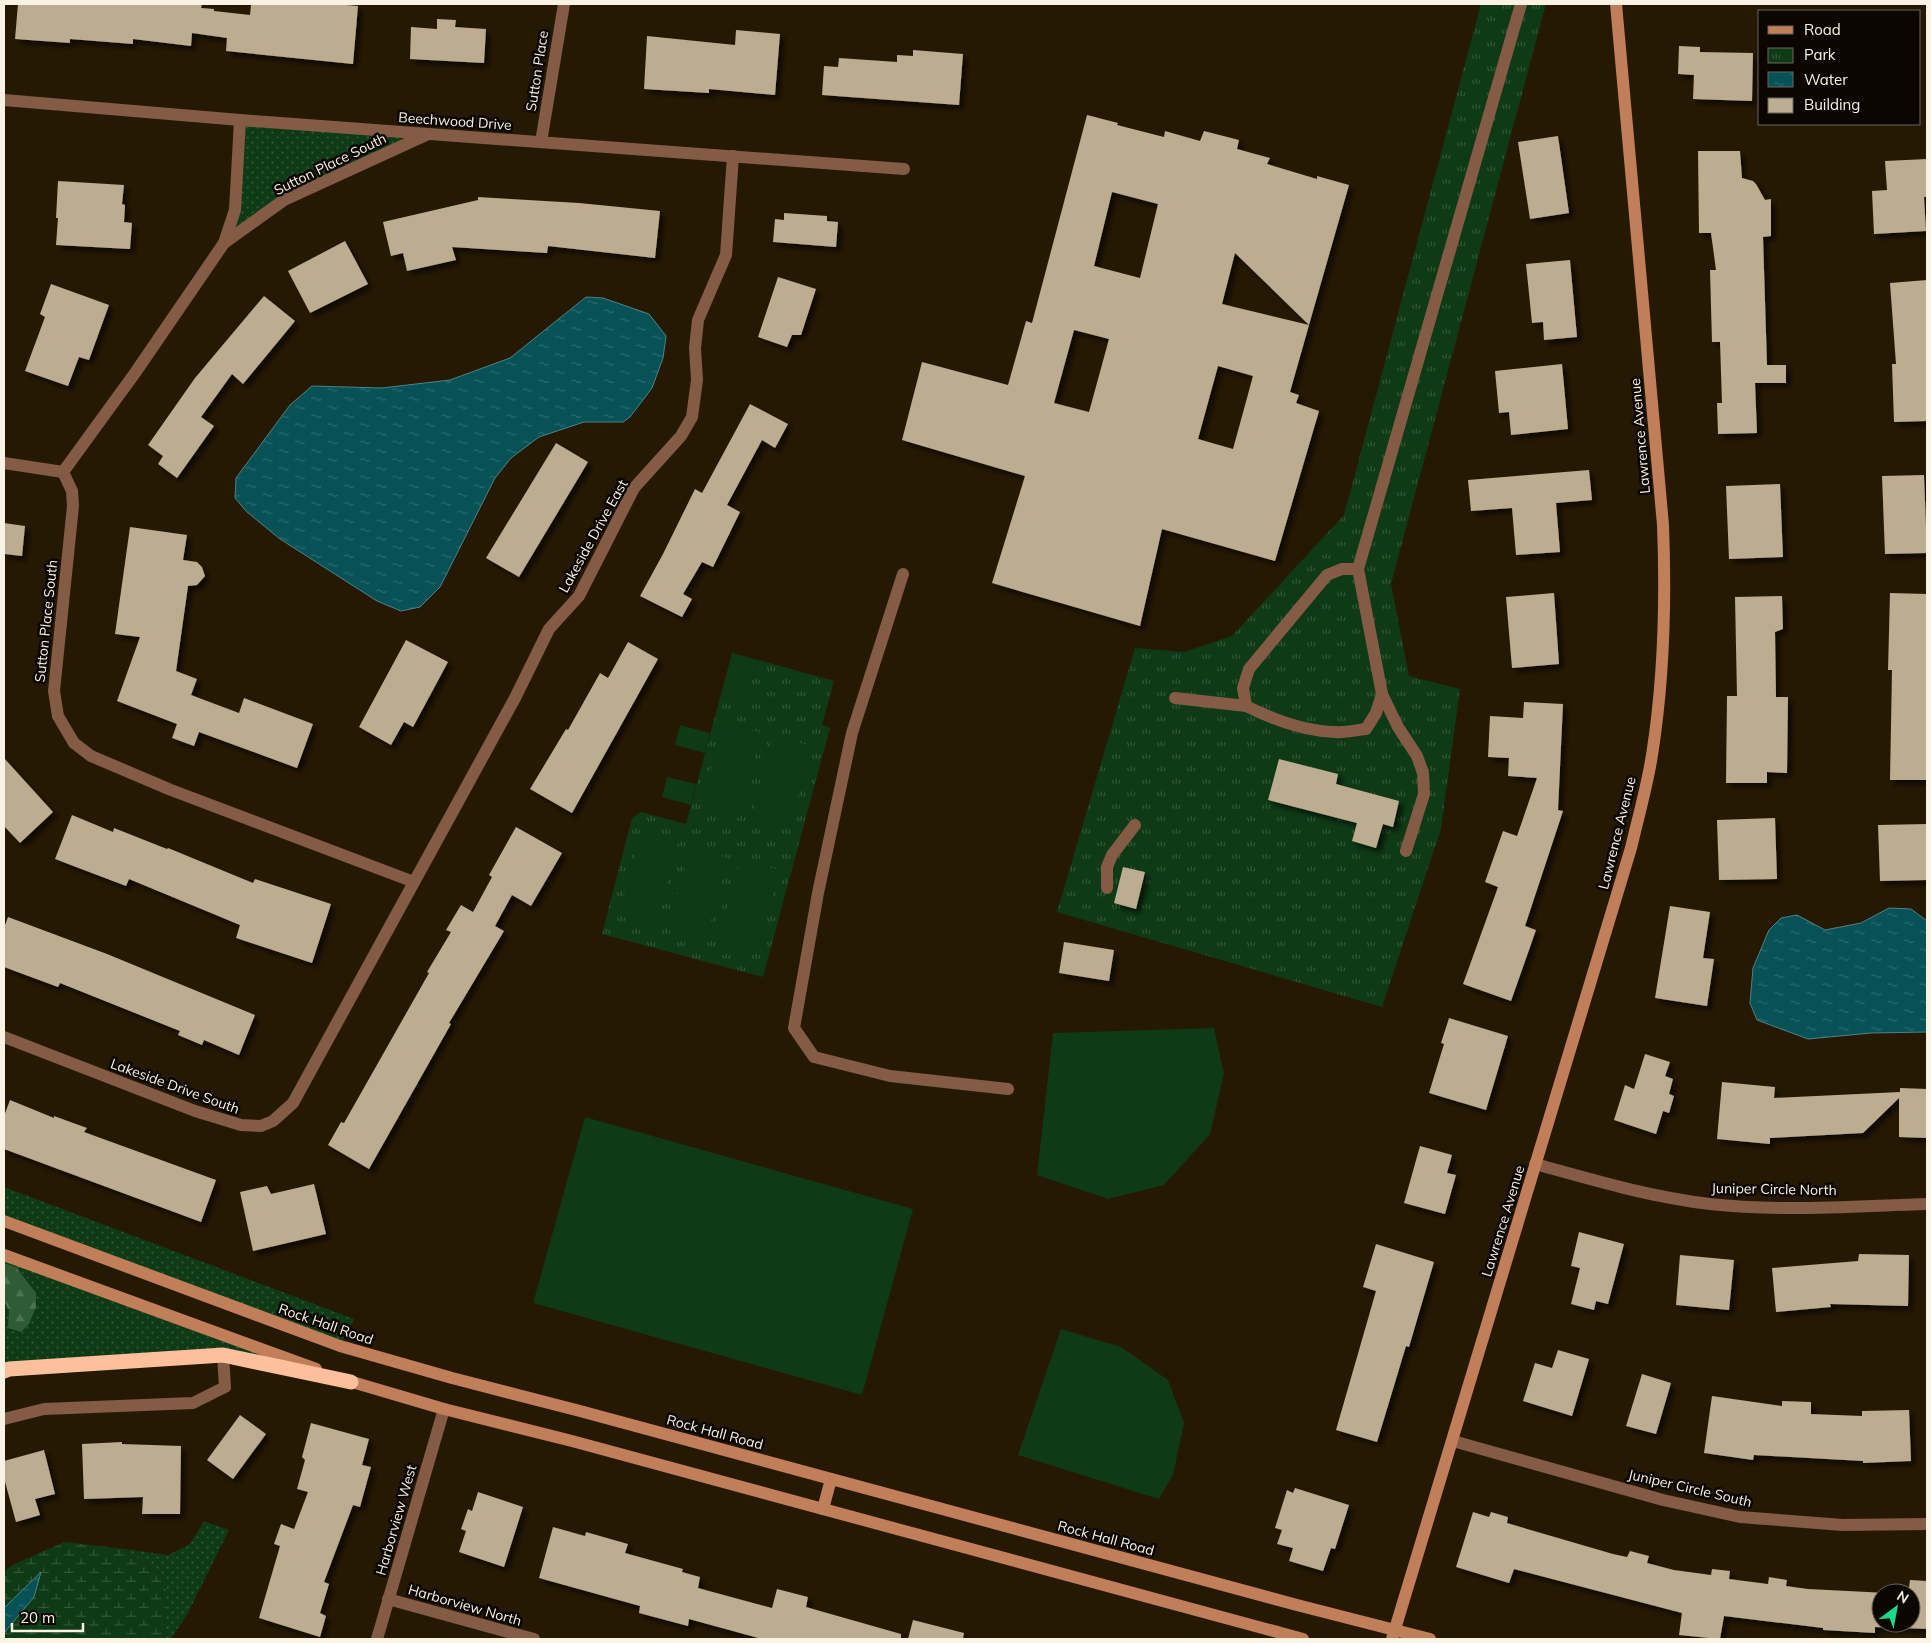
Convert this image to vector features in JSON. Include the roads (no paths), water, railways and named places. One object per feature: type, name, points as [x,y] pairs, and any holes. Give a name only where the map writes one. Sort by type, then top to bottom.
[{"type":"highway","points":[[4,1371],[9,1369],[223,1356],[351,1382]]},
{"type":"main road","name":"Lawrence Avenue","points":[[1393,1635],[1631,848],[1652,757],[1663,664],[1665,582],[1663,524],[1616,4]]},
{"type":"main road","name":"Rock Hall Road","points":[[4,1221],[340,1346],[452,1378],[831,1479],[1393,1635],[1430,1639]]},
{"type":"main road","points":[[4,1255],[351,1382],[1303,1639]]},
{"type":"main road","points":[[823,1509],[831,1479]]},
{"type":"street","name":"Sutton Place","points":[[541,142],[564,4]]},
{"type":"street","points":[[1406,851],[1424,794],[1423,772],[1417,756],[1398,727],[1382,694],[1358,568],[1521,4]]},
{"type":"street","name":"Beechwood Drive","points":[[4,100],[240,120],[904,169]]},
{"type":"street","name":"Sutton Place South","points":[[240,120],[236,210],[224,243],[135,374],[63,472],[72,491],[73,506],[54,691],[58,716],[74,743],[90,756],[171,790],[414,882]]},
{"type":"street","name":"Sutton Place South","points":[[224,243],[284,200],[428,134]]},
{"type":"street","name":"Lakeside Drive East","points":[[414,882],[515,698],[549,629],[579,596],[634,488],[681,436],[692,418],[697,380],[695,348],[698,320],[726,255],[733,156]]},
{"type":"street","points":[[4,463],[63,472]]},
{"type":"street","points":[[1246,706],[1242,688],[1249,669],[1327,575],[1342,569],[1358,568]]},
{"type":"street","points":[[903,574],[852,732],[818,893],[794,1028],[814,1057],[890,1076],[1008,1090]]},
{"type":"street","points":[[1175,698],[1246,706],[1271,719],[1306,728],[1336,732],[1366,730],[1376,713],[1382,694]]},
{"type":"street","points":[[1107,888],[1107,867],[1112,855],[1135,825]]},
{"type":"street","name":"Lakeside Drive South","points":[[4,1037],[196,1111],[241,1126],[261,1126],[273,1121],[293,1104],[414,882]]},
{"type":"street","name":"Juniper Circle North","points":[[1535,1164],[1628,1190],[1710,1204],[1779,1207],[1927,1204]]},
{"type":"street","points":[[4,1419],[44,1409],[194,1403],[225,1387],[223,1356]]},
{"type":"street","name":"Harborview West","points":[[377,1639],[444,1408]]},
{"type":"street","name":"Juniper Circle South","points":[[1453,1441],[1663,1500],[1740,1517],[1843,1525],[1927,1524]]},
{"type":"street","name":"Harborview North","points":[[388,1599],[534,1639]]},
{"type":"water","points":[[586,297],[603,298],[649,314],[666,336],[663,358],[652,388],[630,417],[623,422],[584,422],[539,437],[511,458],[495,478],[440,587],[420,607],[401,611],[377,601],[280,539],[247,512],[235,498],[236,478],[290,405],[312,386],[382,388],[450,380],[510,358]]},
{"type":"water","points":[[1889,908],[1911,909],[1927,921],[1927,1032],[1871,1033],[1808,1039],[1757,1020],[1750,1003],[1753,968],[1769,930],[1781,918],[1797,915],[1825,930],[1861,923]]},
{"type":"water","points":[[41,1572],[34,1597],[4,1633],[4,1608]]}]
